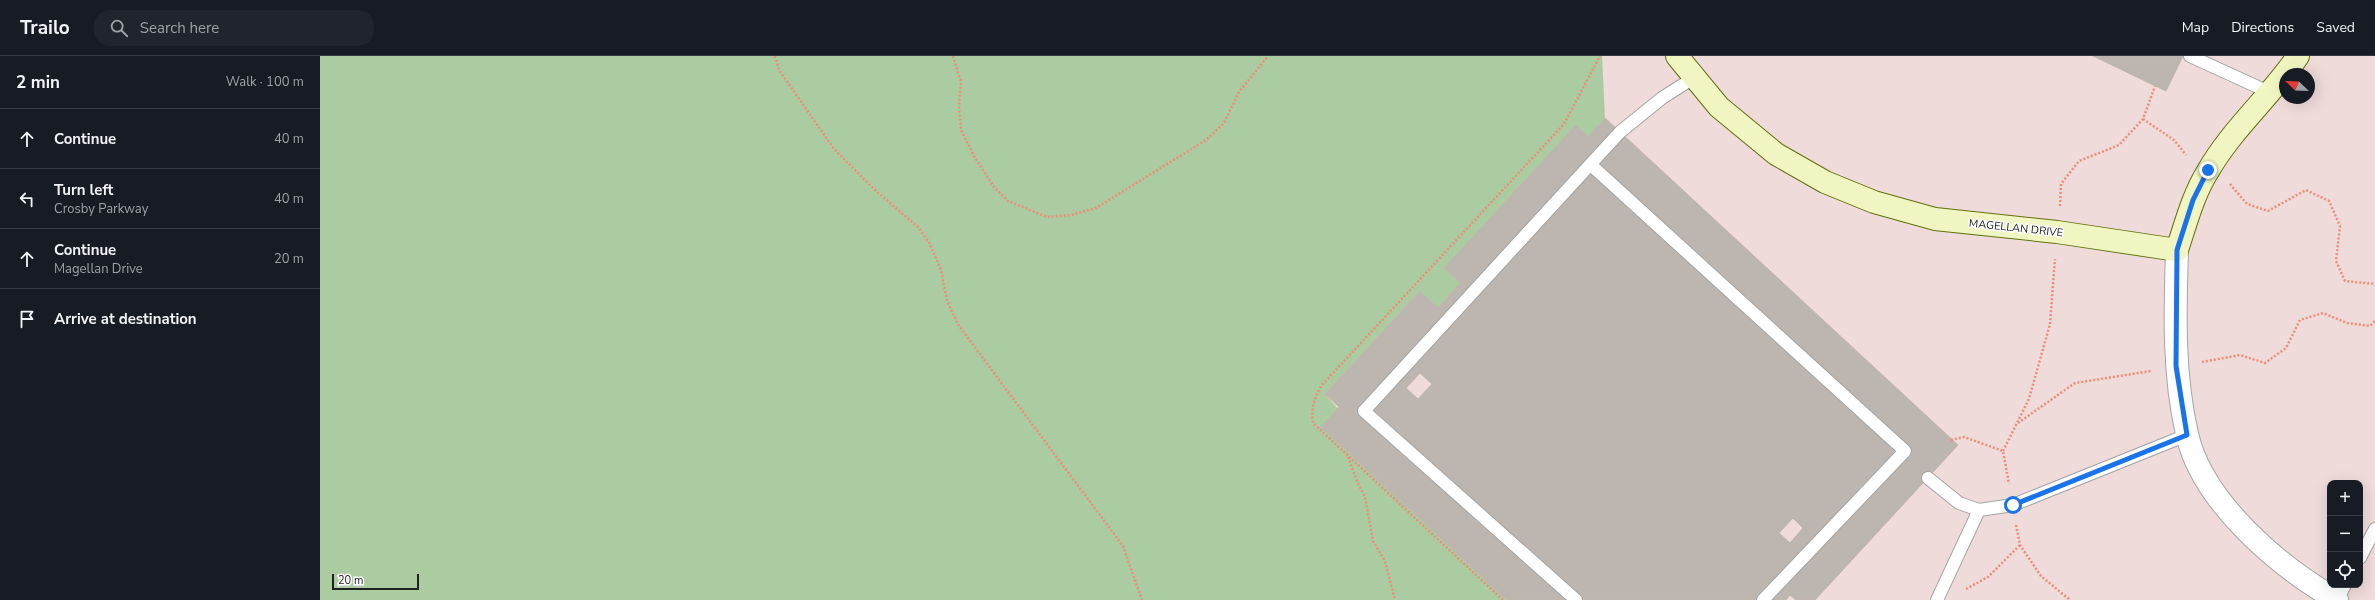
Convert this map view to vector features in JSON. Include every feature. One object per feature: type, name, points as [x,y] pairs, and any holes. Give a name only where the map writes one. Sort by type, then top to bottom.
[{"type":"street","name":"MAGELLAN DRIVE","points":[[1677,56],[1719,107],[1776,154],[1825,182],[1874,202],[1935,219],[2057,232],[2177,250]]},
{"type":"street","points":[[2298,56],[2270,93],[2237,130],[2208,170],[2193,200],[2177,250],[2176,366],[2187,435],[2204,478],[2241,526],[2266,550],[2337,600]]},
{"type":"lane","points":[[2190,56],[2270,93]]},
{"type":"lane","points":[[1576,600],[1364,411],[1620,132],[1662,98],[1695,77]]},
{"type":"lane","points":[[1591,164],[1905,451],[1763,600]]},
{"type":"lane","points":[[1928,478],[1959,503],[1979,510],[2013,505],[2187,435]]},
{"type":"lane","points":[[1937,600],[1979,510]]},
{"type":"lane","points":[[2363,552],[2375,529]]},
{"type":"lane","points":[[2337,600],[2344,588]]},
{"type":"path","points":[[775,56],[779,70],[834,149],[876,191],[918,227],[929,242],[941,270],[947,301],[959,326],[1123,546],[1142,600]]},
{"type":"path","points":[[953,56],[961,82],[959,107],[961,130],[974,156],[994,187],[1008,201],[1047,216],[1071,215],[1096,208],[1206,140],[1224,123],[1239,92],[1268,56]]},
{"type":"path","points":[[1502,600],[1313,423],[1313,405],[1320,386],[1564,124],[1600,56]]},
{"type":"path","points":[[2143,119],[2174,140],[2190,160]]},
{"type":"path","points":[[2227,180],[2247,204],[2268,211],[2306,190],[2329,201],[2340,226],[2336,262],[2345,281],[2375,284]]},
{"type":"path","points":[[2195,363],[2240,355],[2264,363],[2286,348],[2300,320],[2323,313],[2347,323],[2370,326],[2375,321]]},
{"type":"path","points":[[2017,424],[2075,383],[2158,370]]},
{"type":"path","points":[[1951,440],[1964,437],[2003,451],[2009,486]]},
{"type":"path","points":[[1348,457],[1356,479],[1365,497],[1373,541],[1385,560],[1395,600]]},
{"type":"path","points":[[2015,521],[2020,545],[2040,576],[2070,600]]},
{"type":"path","points":[[1963,590],[1988,577],[2020,545]]},
{"type":"shaded area","points":[[1574,56],[2375,56],[2375,600],[1480,600],[1238,368]]},
{"type":"green space","points":[[320,56],[1602,56],[1605,118],[1588,137],[1444,268],[1460,283],[1438,308],[1420,291],[1325,394],[1507,600],[320,600]]},
{"type":"building","points":[[2093,56],[2183,56],[2166,91]]},
{"type":"building","points":[[1605,118],[1958,445],[1815,600],[1796,600],[1790,595],[1786,600],[1507,600],[1321,427],[1339,407],[1325,394],[1420,291],[1438,308],[1460,283],[1444,268],[1576,125],[1588,137]],"holes":[[[1420,373],[1432,384],[1418,399],[1406,388]],[[1793,518],[1803,528],[1790,543],[1779,533]]]},
{"type":"route","points":[[2013,505],[2187,435],[2176,366],[2175,329],[2177,250],[2193,200],[2208,170]]}]
